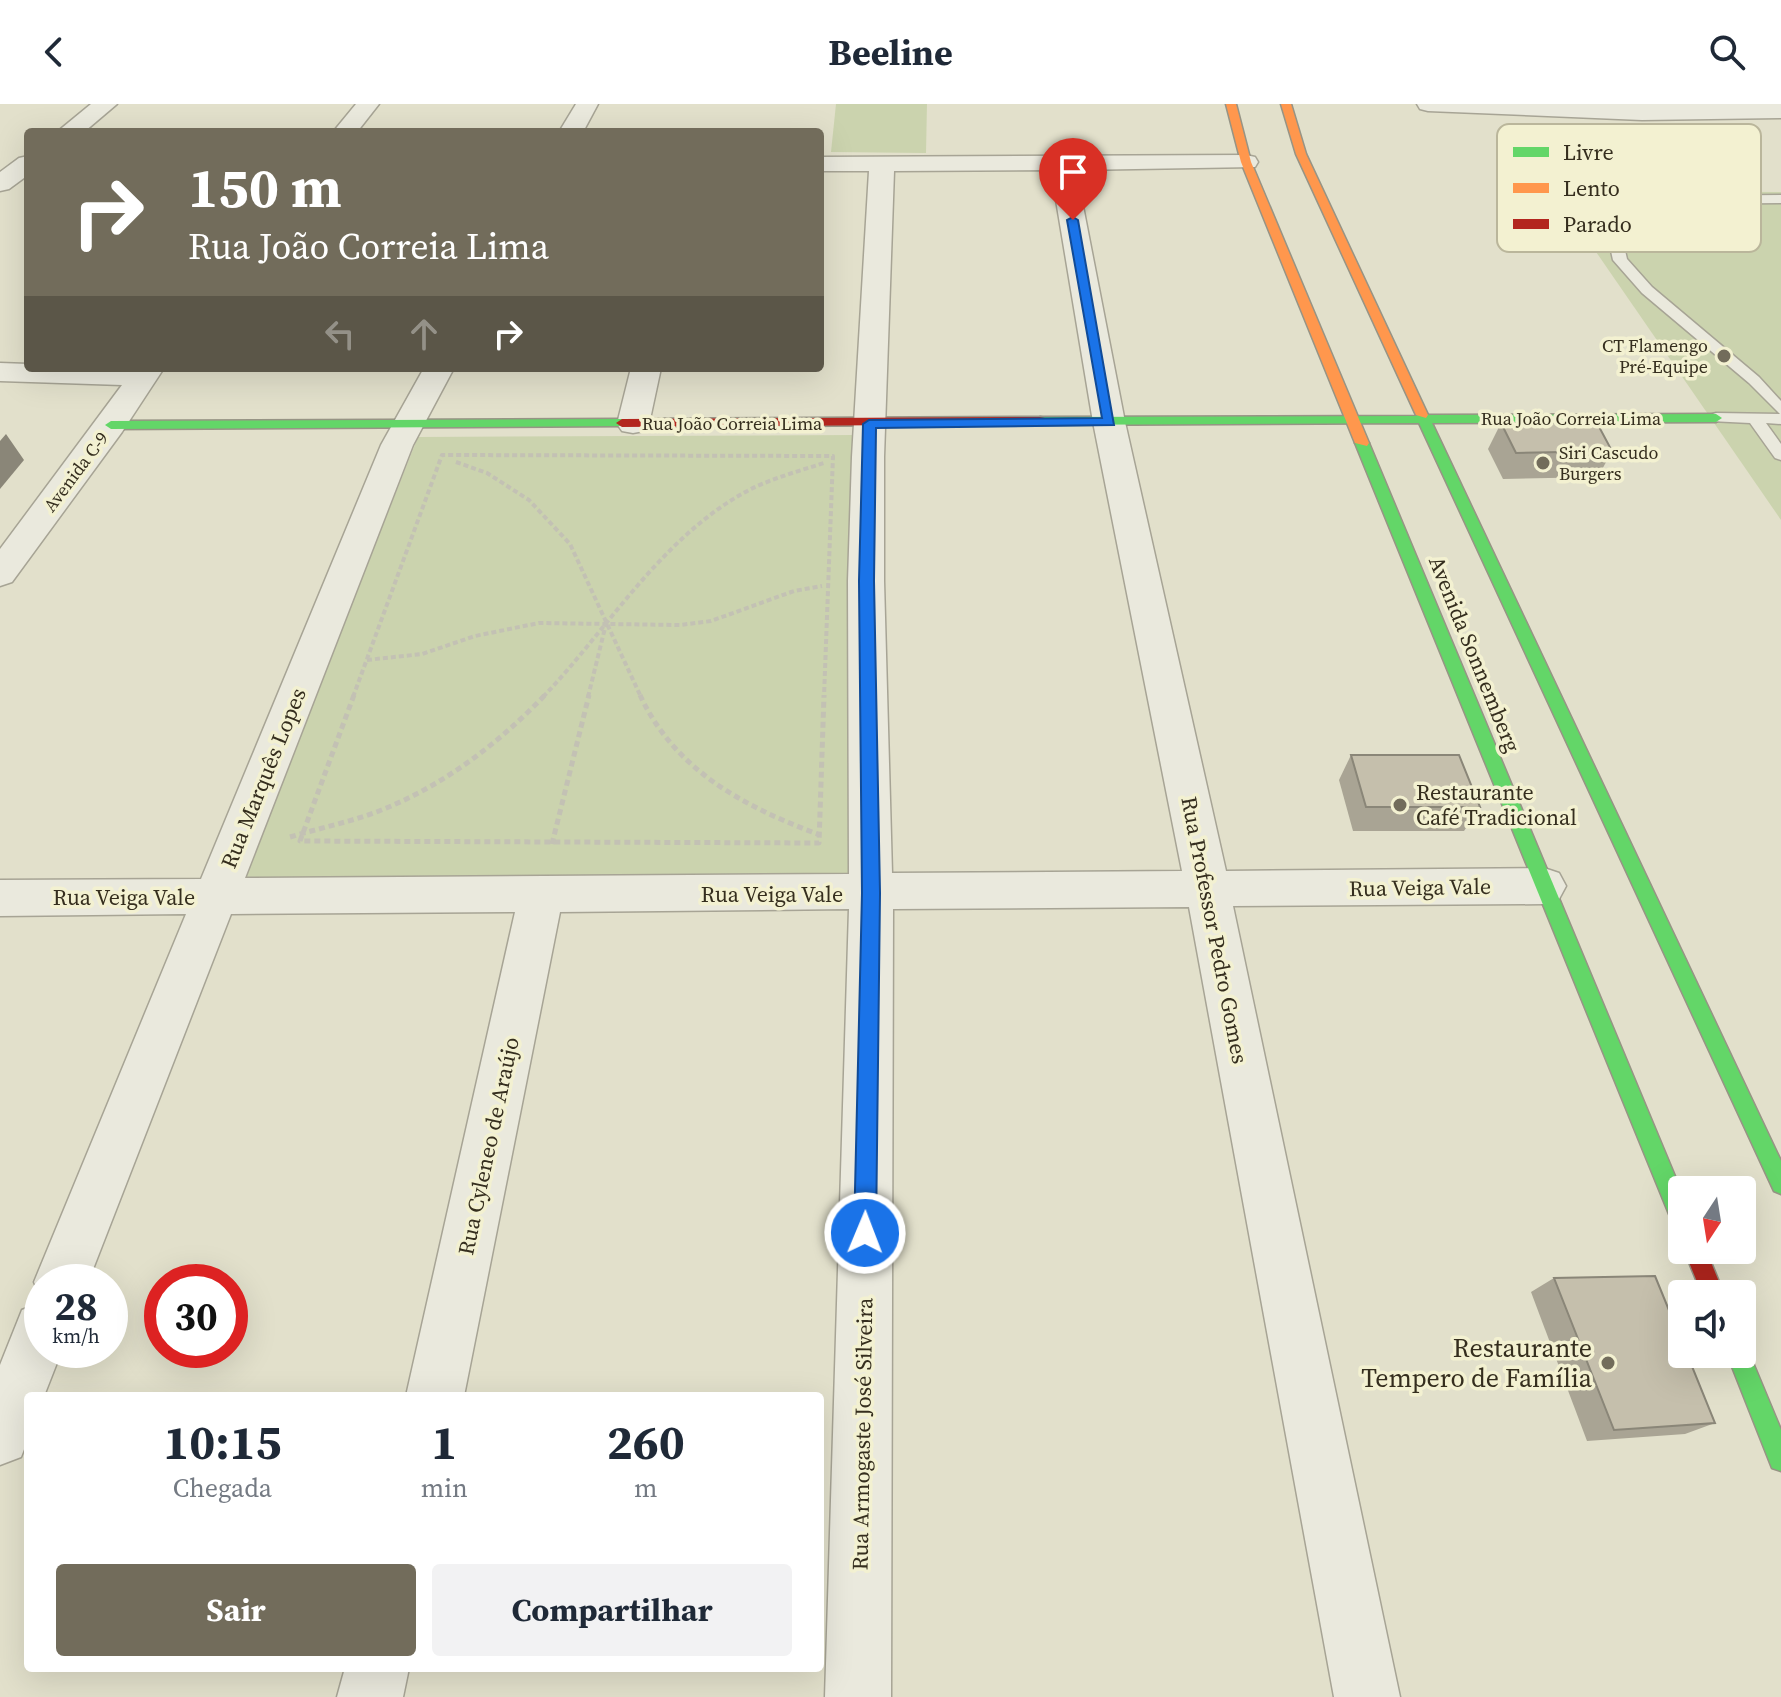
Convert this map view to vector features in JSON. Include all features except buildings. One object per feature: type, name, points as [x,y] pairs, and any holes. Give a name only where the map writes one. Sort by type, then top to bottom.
[{"type":"street","points":[[74,128],[106,104]]},
{"type":"street","points":[[348,128],[368,104]]},
{"type":"street","points":[[573,128],[587,104]]},
{"type":"street","name":"Avenida Sonnemberg","points":[[1231,104],[1246,162],[1668,1185]]},
{"type":"street","points":[[1286,104],[1301,154],[1781,1184]]},
{"type":"street","points":[[1428,104],[1781,111]]},
{"type":"street","name":"Rua Professor Pedro Gomes","points":[[1062,162],[1109,422],[1208,890],[1367,1697]]},
{"type":"street","points":[[824,164],[1246,162]]},
{"type":"street","name":"Rua Armogaste José Silveira","points":[[858,1697],[871,875],[848,583],[882,164]]},
{"type":"street","points":[[0,184],[24,166]]},
{"type":"street","points":[[0,372],[145,373]]},
{"type":"street","name":"Rua Marquês Lopes","points":[[68,1264],[402,435],[437,372]]},
{"type":"street","points":[[633,424],[645,372]]},
{"type":"street","name":"Avenida C-9","points":[[0,574],[111,425],[145,373]]},
{"type":"street","name":"Rua João Correia Lima","points":[[111,425],[402,435],[633,424],[857,447],[1109,422],[1716,418]]},
{"type":"street","name":"Rua Veiga Vale","points":[[0,898],[541,895],[871,875],[1208,890],[1544,886]]},
{"type":"street","name":"Rua Cyleneo de Araújo","points":[[436,1392],[541,895]]},
{"type":"street","points":[[0,1436],[27,1368]]},
{"type":"street","points":[[1744,1368],[1781,1459]]},
{"type":"street","points":[[370,1697],[376,1672]]},
{"type":"lane","points":[[1761,199],[1781,199]]},
{"type":"lane","points":[[1618,252],[1620,260],[1647,290],[1754,380],[1781,410]]},
{"type":"lane","points":[[1716,418],[1781,419]]},
{"type":"lane","points":[[1756,420],[1781,455]]},
{"type":"path","points":[[402,435],[442,458],[487,473],[529,500],[570,544],[648,712],[664,737],[691,765],[725,794],[776,820],[820,834],[871,875]]},
{"type":"path","points":[[857,447],[848,583],[819,843],[300,841],[442,455],[833,456],[857,447]]},
{"type":"path","points":[[233,854],[357,819],[397,803],[448,776],[528,713],[690,533],[740,496],[857,447]]},
{"type":"path","points":[[312,659],[366,660],[422,654],[505,628],[539,623],[680,625],[711,621],[794,591],[848,583]]},
{"type":"path","points":[[541,895],[607,623]]},
{"type":"green space","points":[[836,104],[927,104],[926,153],[831,152]]},
{"type":"green space","name":"CT Flamengo Pré-Equipe","points":[[1761,192],[1781,192],[1781,520],[1596,252],[1761,252]]},
{"type":"green space","points":[[856,435],[853,876],[242,878],[418,437]]},
{"type":"traffic: fast","points":[[1422,415],[1781,1184]]},
{"type":"traffic: fast","points":[[1040,421],[1716,418]]},
{"type":"traffic: fast","points":[[111,425],[622,423]]},
{"type":"traffic: fast","points":[[1362,443],[1668,1185]]},
{"type":"traffic: fast","points":[[1744,1368],[1781,1459]]},
{"type":"traffic: slow","points":[[1231,104],[1246,162],[1362,443]]},
{"type":"traffic: slow","points":[[1286,104],[1301,154],[1422,415]]},
{"type":"traffic: jam","points":[[622,423],[1040,421]]},
{"type":"traffic: jam","points":[[1701,1264],[1707,1280]]},
{"type":"place","name":"CT Flamengo Pré-Equipe","points":[[1724,356]]},
{"type":"place","name":"Siri Cascudo Burgers","points":[[1543,463]]},
{"type":"place","name":"Restaurante Café Tradicional","points":[[1400,805]]},
{"type":"place","name":"Restaurante Tempero de Família","points":[[1608,1363]]},
{"type":"route","points":[[865,1233],[871,893],[866,581],[869,424],[1109,422],[1073,220]]}]
